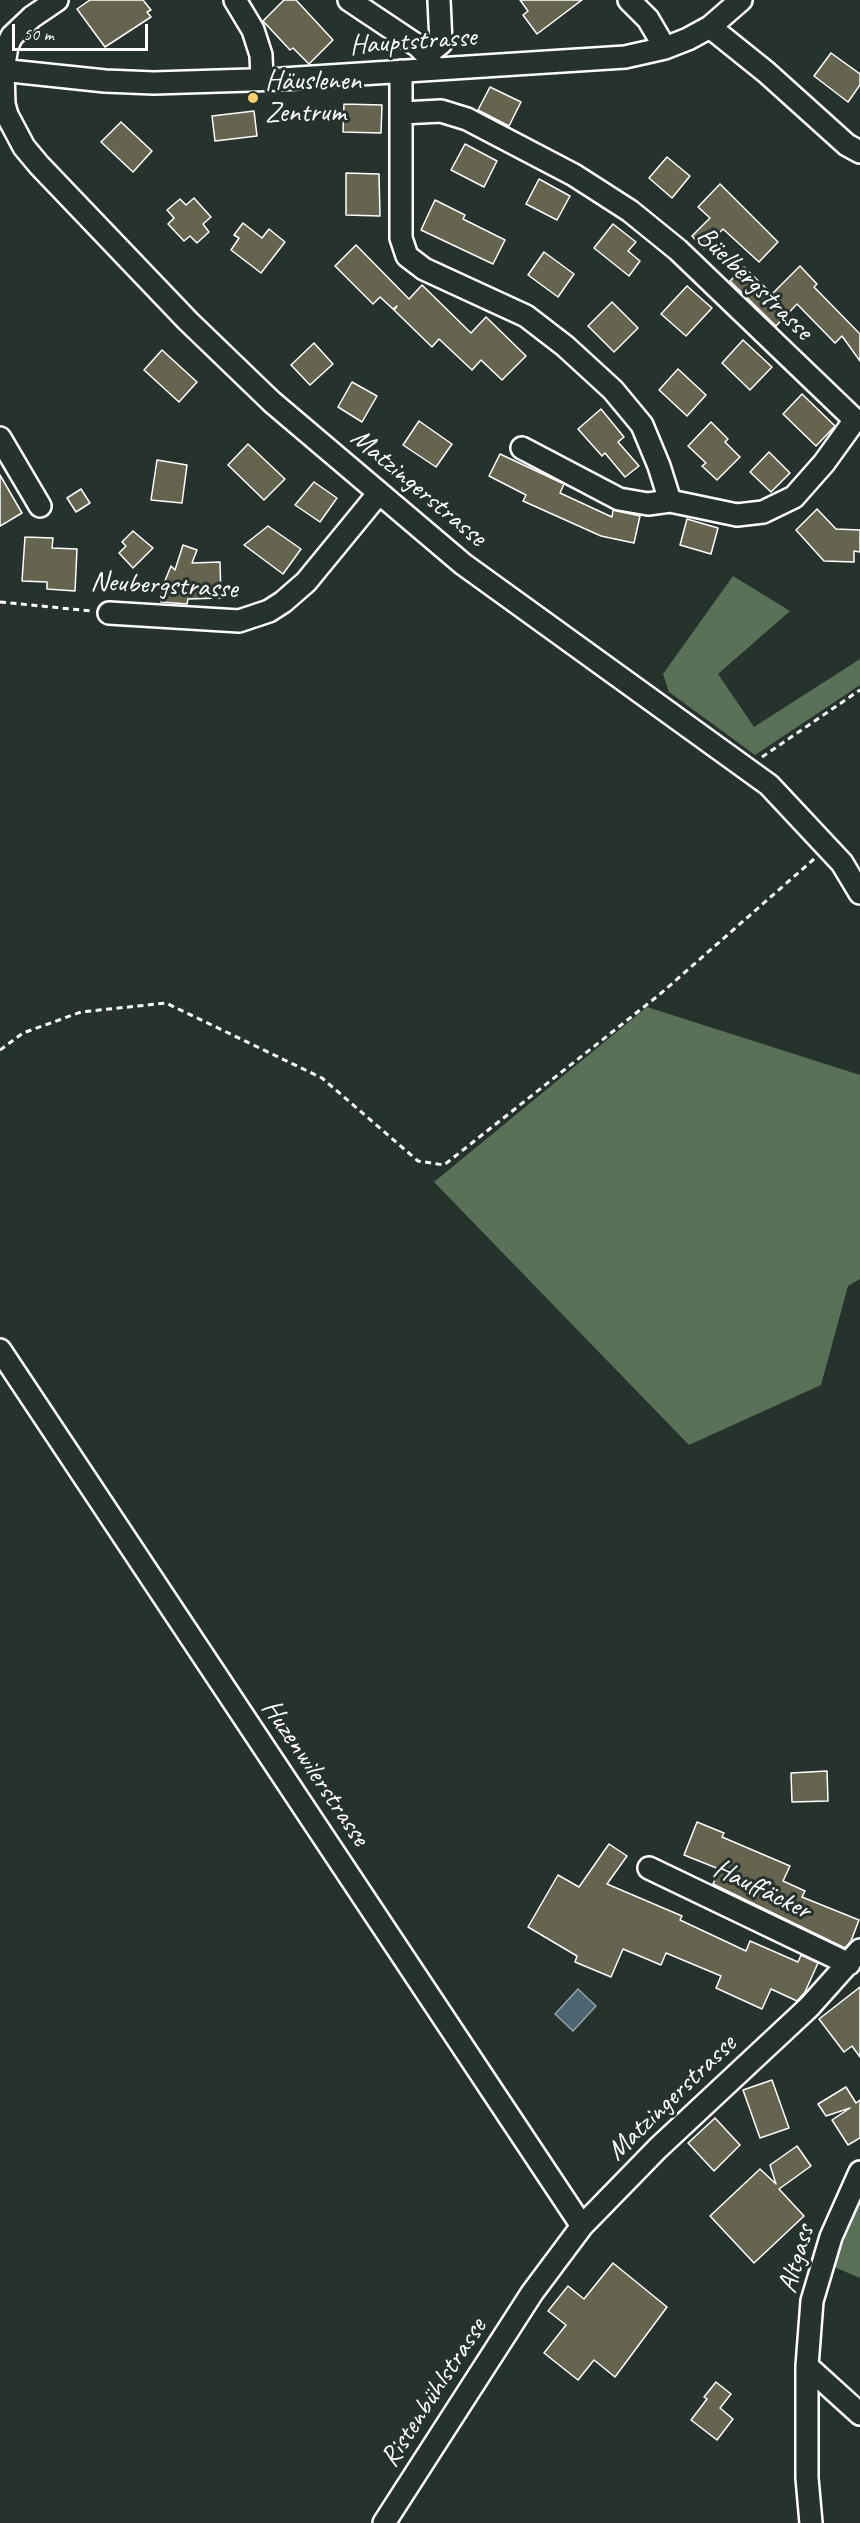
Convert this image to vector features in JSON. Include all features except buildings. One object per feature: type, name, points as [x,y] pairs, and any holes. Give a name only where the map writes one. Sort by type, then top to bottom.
[{"type":"street","name":"Matzingerstrasse","points":[[57,0],[32,17],[12,36],[1,71],[2,104],[24,147],[74,203],[188,321],[272,402],[463,564],[769,785],[842,863],[860,893]]},
{"type":"street","points":[[235,0],[253,30],[261,55],[262,80]]},
{"type":"street","points":[[349,0],[418,46],[430,62],[441,43],[439,0]]},
{"type":"street","points":[[629,0],[648,19],[665,48]]},
{"type":"street","name":"Hauptstrasse","points":[[1,71],[105,81],[154,83],[262,80],[401,71],[430,62],[625,57],[665,48],[710,27],[741,0]]},
{"type":"street","points":[[710,27],[766,72],[847,145],[860,152]]},
{"type":"street","points":[[401,71],[401,237],[407,256],[424,269],[526,316],[573,353],[612,390],[642,425],[670,501]]},
{"type":"street","name":"Büelbergstrasse","points":[[402,113],[441,111],[467,119],[574,175],[630,211],[678,250],[857,423],[794,496],[763,512],[737,515],[670,501],[648,504],[619,499],[522,448]]},
{"type":"street","points":[[0,438],[40,506]]},
{"type":"street","name":"Neubergstrasse","points":[[108,613],[239,621],[269,611],[306,582],[379,493]]},
{"type":"street","name":"Huzenwilerstrasse","points":[[0,1350],[582,2226]]},
{"type":"street","name":"Hauffäcker","points":[[649,1868],[856,1957]]},
{"type":"street","name":"Matzingerstrasse","points":[[532,2293],[582,2226],[658,2148],[809,2007],[856,1957]]},
{"type":"street","name":"Altgass","points":[[811,2523],[807,2478],[807,2366],[812,2301],[831,2237],[860,2172]]},
{"type":"street","name":"Ristenbühlstrasse","points":[[384,2523],[532,2293]]},
{"type":"street","points":[[807,2366],[860,2414]]},
{"type":"path","name":"Neubergstrasse","points":[[0,602],[108,613]]},
{"type":"path","points":[[745,767],[860,690]]},
{"type":"path","points":[[0,1050],[23,1033],[81,1012],[166,1003],[322,1078],[418,1161],[444,1165],[660,994],[827,848]]},
{"type":"green space","points":[[733,576],[790,611],[718,674],[754,727],[860,659],[860,685],[755,755],[669,692],[663,674]]},
{"type":"green space","points":[[647,1007],[860,1075],[860,1279],[848,1286],[821,1385],[689,1445],[434,1182]]},
{"type":"green space","points":[[860,2194],[860,2278],[832,2266]]},
{"type":"water","points":[[578,1989],[596,2006],[573,2031],[555,2014]]},
{"type":"place","name":"Häuslenen Zentrum","points":[[253,98]]}]
